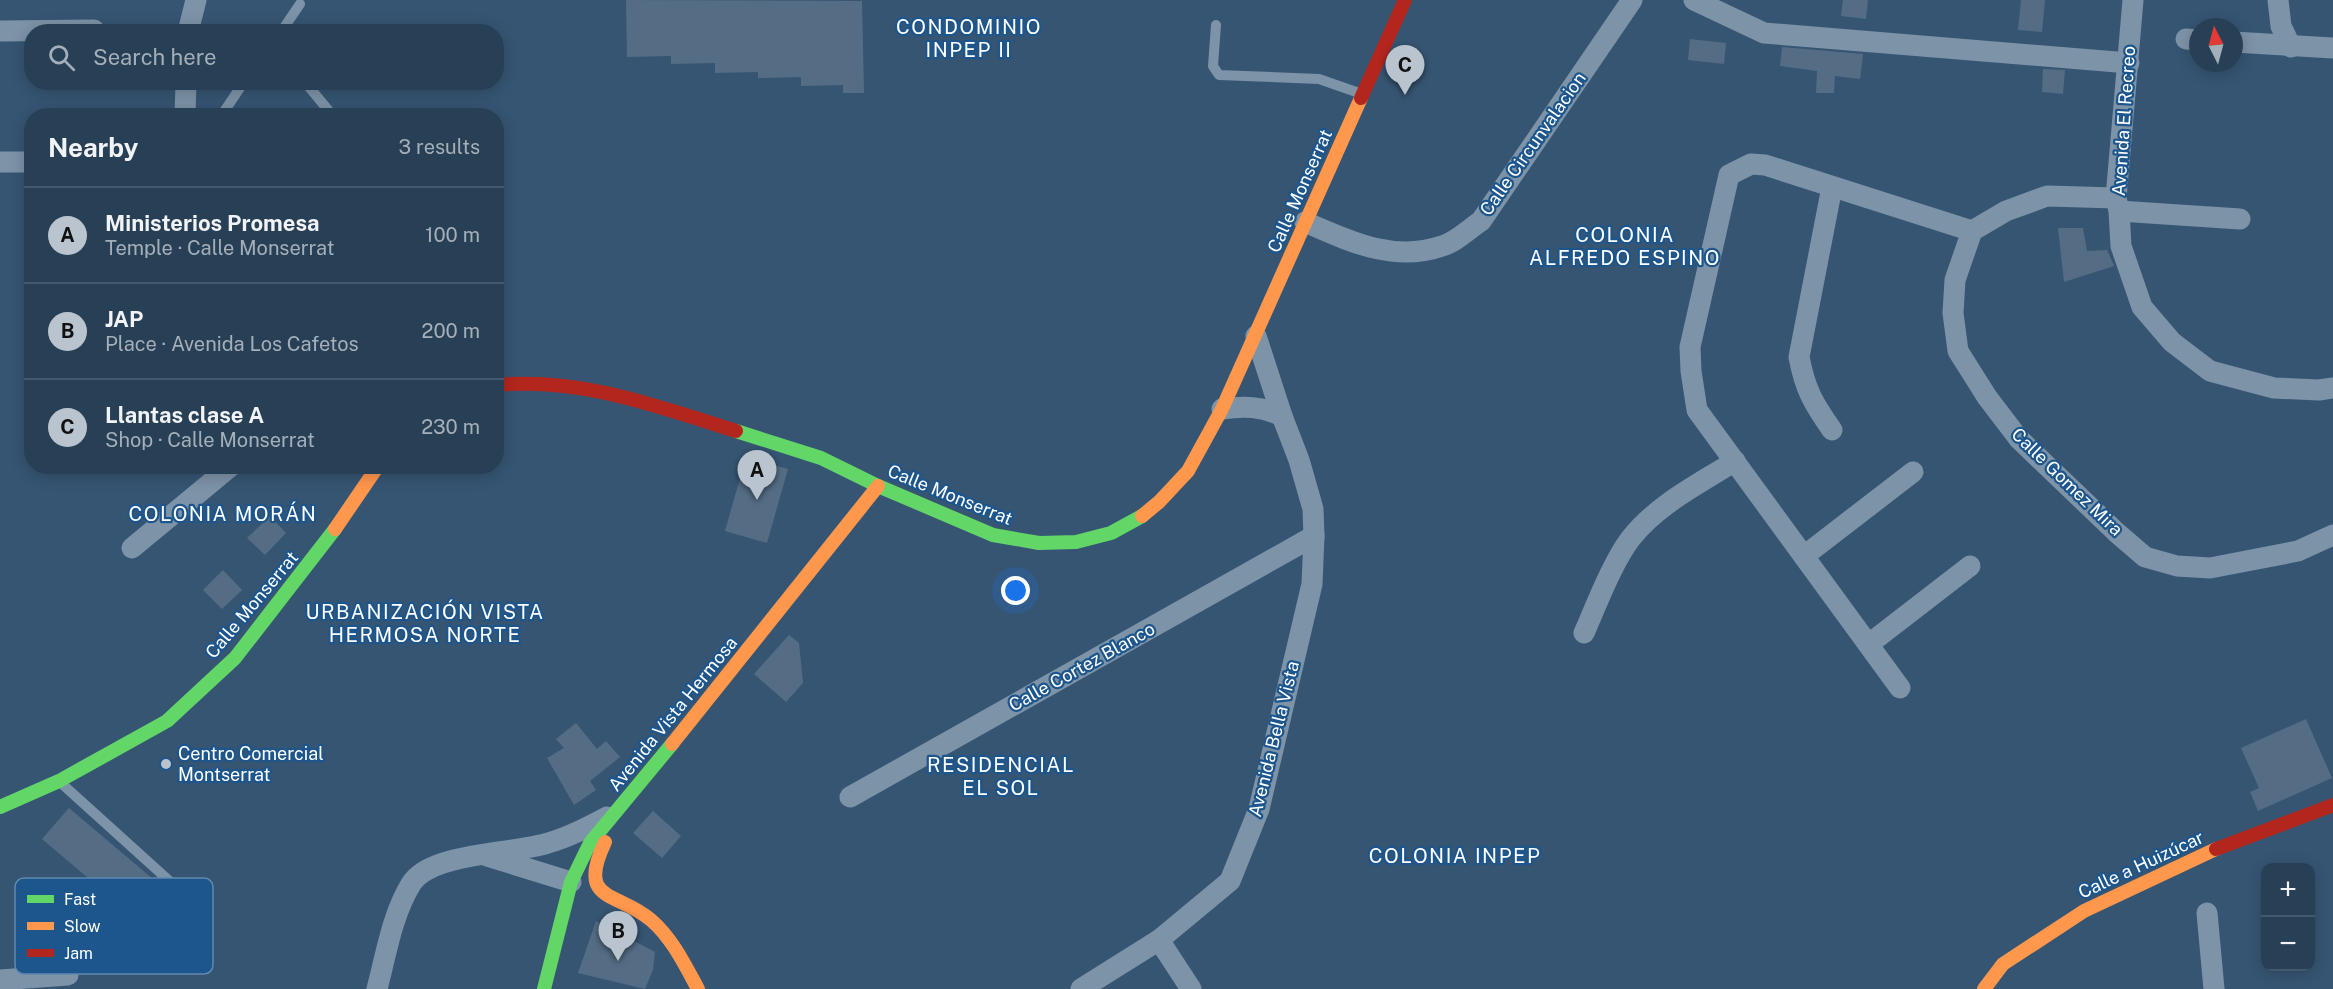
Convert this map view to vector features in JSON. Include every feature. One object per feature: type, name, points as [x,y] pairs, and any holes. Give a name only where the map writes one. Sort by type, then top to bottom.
[{"type":"street","points":[[190,24],[196,0]]},
{"type":"street","name":"Calle Monserrat","points":[[504,385],[543,383],[624,396],[821,458],[878,486],[993,535],[1039,543],[1076,542],[1111,533],[1143,515],[1160,502],[1188,471],[1222,409],[1256,336],[1405,0]]},
{"type":"street","name":"Calle Circunvalacion","points":[[1305,222],[1359,246],[1389,251],[1418,252],[1444,246],[1481,221],[1632,0]]},
{"type":"street","points":[[1694,0],[1764,33],[2129,63]]},
{"type":"street","name":"Avenida El Recreo","points":[[2133,0],[2118,205],[2121,246],[2142,307],[2172,342],[2210,371],[2274,388],[2319,390],[2333,388]]},
{"type":"street","points":[[2278,0],[2281,26],[2291,46]]},
{"type":"street","points":[[0,31],[24,31]]},
{"type":"street","points":[[2243,43],[2333,48]]},
{"type":"street","points":[[185,108],[186,90]]},
{"type":"street","points":[[0,162],[24,162]]},
{"type":"street","points":[[1900,688],[1697,410],[1690,346],[1729,175],[1751,165],[1765,165],[1972,231],[2006,211],[2047,196],[2240,219]]},
{"type":"street","points":[[1832,187],[1799,357],[1804,384],[1832,430]]},
{"type":"street","name":"Calle Gomez Mira","points":[[1972,231],[1955,280],[1953,314],[1958,351],[1987,397],[2019,439],[2145,557],[2177,566],[2210,568],[2298,551],[2333,535]]},
{"type":"street","name":"Avenida Bella Vista","points":[[1081,989],[1160,940],[1230,881],[1259,809],[1312,584],[1314,536],[1313,509],[1299,460],[1256,336]]},
{"type":"street","points":[[1222,409],[1252,407],[1269,410],[1282,416]]},
{"type":"street","points":[[1584,633],[1629,540],[1647,520],[1676,498],[1735,461]]},
{"type":"street","points":[[1804,556],[1914,472]]},
{"type":"street","points":[[132,548],[221,474]]},
{"type":"street","name":"Calle Monserrat","points":[[0,807],[59,781],[167,721],[235,658],[330,537],[373,474]]},
{"type":"street","name":"Avenida Vista Hermosa","points":[[544,989],[571,882],[590,843],[618,812],[878,486]]},
{"type":"street","name":"Calle Cortez Blanco","points":[[850,797],[1314,536]]},
{"type":"street","points":[[1869,645],[1970,566]]},
{"type":"street","name":"Calle a Huizúcar","points":[[1984,989],[2003,964],[2084,911],[2216,849],[2333,805]]},
{"type":"street","points":[[377,989],[390,936],[411,883],[427,871],[446,862],[547,844],[618,812]]},
{"type":"street","points":[[618,812],[594,869],[596,883],[602,891],[651,920],[667,939],[698,989]]},
{"type":"street","points":[[484,855],[571,882]]},
{"type":"street","points":[[553,951],[578,899],[590,892],[602,891]]},
{"type":"street","points":[[2207,913],[2214,989]]},
{"type":"street","points":[[1160,940],[1191,989]]},
{"type":"street","points":[[0,980],[33,983],[68,975]]},
{"type":"lane","points":[[286,24],[300,4]]},
{"type":"lane","points":[[1216,25],[1213,66],[1219,75],[1319,80],[1363,94]]},
{"type":"lane","points":[[226,108],[239,90]]},
{"type":"lane","points":[[312,90],[326,108]]},
{"type":"lane","points":[[59,781],[166,878]]},
{"type":"building","points":[[626,0],[862,1],[864,93],[843,93],[843,85],[801,86],[801,77],[758,78],[758,72],[715,73],[715,63],[671,64],[671,56],[627,57]]},
{"type":"building","points":[[1843,0],[1868,0],[1866,19],[1841,16]]},
{"type":"building","points":[[2021,0],[2045,0],[2042,32],[2018,30]]},
{"type":"building","points":[[1690,39],[1726,43],[1724,64],[1688,60]]},
{"type":"building","points":[[1782,47],[1863,54],[1860,79],[1835,76],[1834,93],[1816,93],[1817,71],[1780,66]]},
{"type":"building","points":[[2043,69],[2065,70],[2063,94],[2042,92]]},
{"type":"building","points":[[2058,228],[2083,228],[2087,251],[2107,250],[2114,266],[2064,282]]},
{"type":"building","points":[[746,457],[788,469],[767,543],[725,531]]},
{"type":"building","points":[[270,516],[286,533],[265,555],[247,538]]},
{"type":"building","points":[[223,570],[242,590],[222,609],[203,590]]},
{"type":"building","points":[[789,635],[799,643],[803,683],[786,702],[754,674]]},
{"type":"building","points":[[2306,719],[2332,778],[2258,811],[2250,792],[2259,788],[2241,748]]},
{"type":"building","points":[[576,723],[597,749],[606,741],[620,757],[590,781],[596,790],[574,805],[547,758],[564,748],[556,739]]},
{"type":"building","points":[[69,808],[152,878],[88,878],[42,839]]},
{"type":"building","points":[[653,811],[681,836],[662,858],[633,833]]},
{"type":"building","points":[[596,921],[655,952],[653,970],[645,989],[578,973]]},
{"type":"traffic: fast","points":[[736,431],[821,458],[878,486],[993,535],[1039,543],[1076,542],[1111,533],[1142,516]]},
{"type":"traffic: fast","points":[[0,807],[59,781],[167,721],[235,658],[335,529]]},
{"type":"traffic: fast","points":[[544,989],[571,882],[590,843],[672,744]]},
{"type":"traffic: slow","points":[[1142,516],[1159,502],[1188,471],[1222,409],[1361,98]]},
{"type":"traffic: slow","points":[[335,529],[373,474]]},
{"type":"traffic: slow","points":[[672,744],[878,486]]},
{"type":"traffic: slow","points":[[605,842],[597,862],[595,876],[598,886],[604,893],[638,911],[659,927],[678,952],[698,989]]},
{"type":"traffic: slow","points":[[1984,989],[2003,964],[2084,911],[2216,849]]},
{"type":"traffic: jam","points":[[1361,98],[1405,0]]},
{"type":"traffic: jam","points":[[504,385],[558,385],[588,389],[647,403],[736,431]]},
{"type":"traffic: jam","points":[[2216,849],[2333,805]]},
{"type":"place","name":"Llantas clase A","points":[[1405,95]]},
{"type":"place","name":"Ministerios Promesa","points":[[757,500]]},
{"type":"place","name":"Centro Comercial Montserrat","points":[[166,764]]},
{"type":"place","name":"JAP","points":[[618,961]]},
{"type":"district","name":"CONDOMINIO INPEP II","points":[[969,38]]},
{"type":"district","name":"COLONIA ALFREDO ESPINO","points":[[1625,246]]},
{"type":"district","name":"COLONIA MORÁN","points":[[223,514]]},
{"type":"district","name":"URBANIZACIÓN VISTA HERMOSA NORTE","points":[[425,624]]},
{"type":"district","name":"RESIDENCIAL EL SOL","points":[[1001,776]]},
{"type":"district","name":"COLONIA INPEP","points":[[1455,856]]}]
